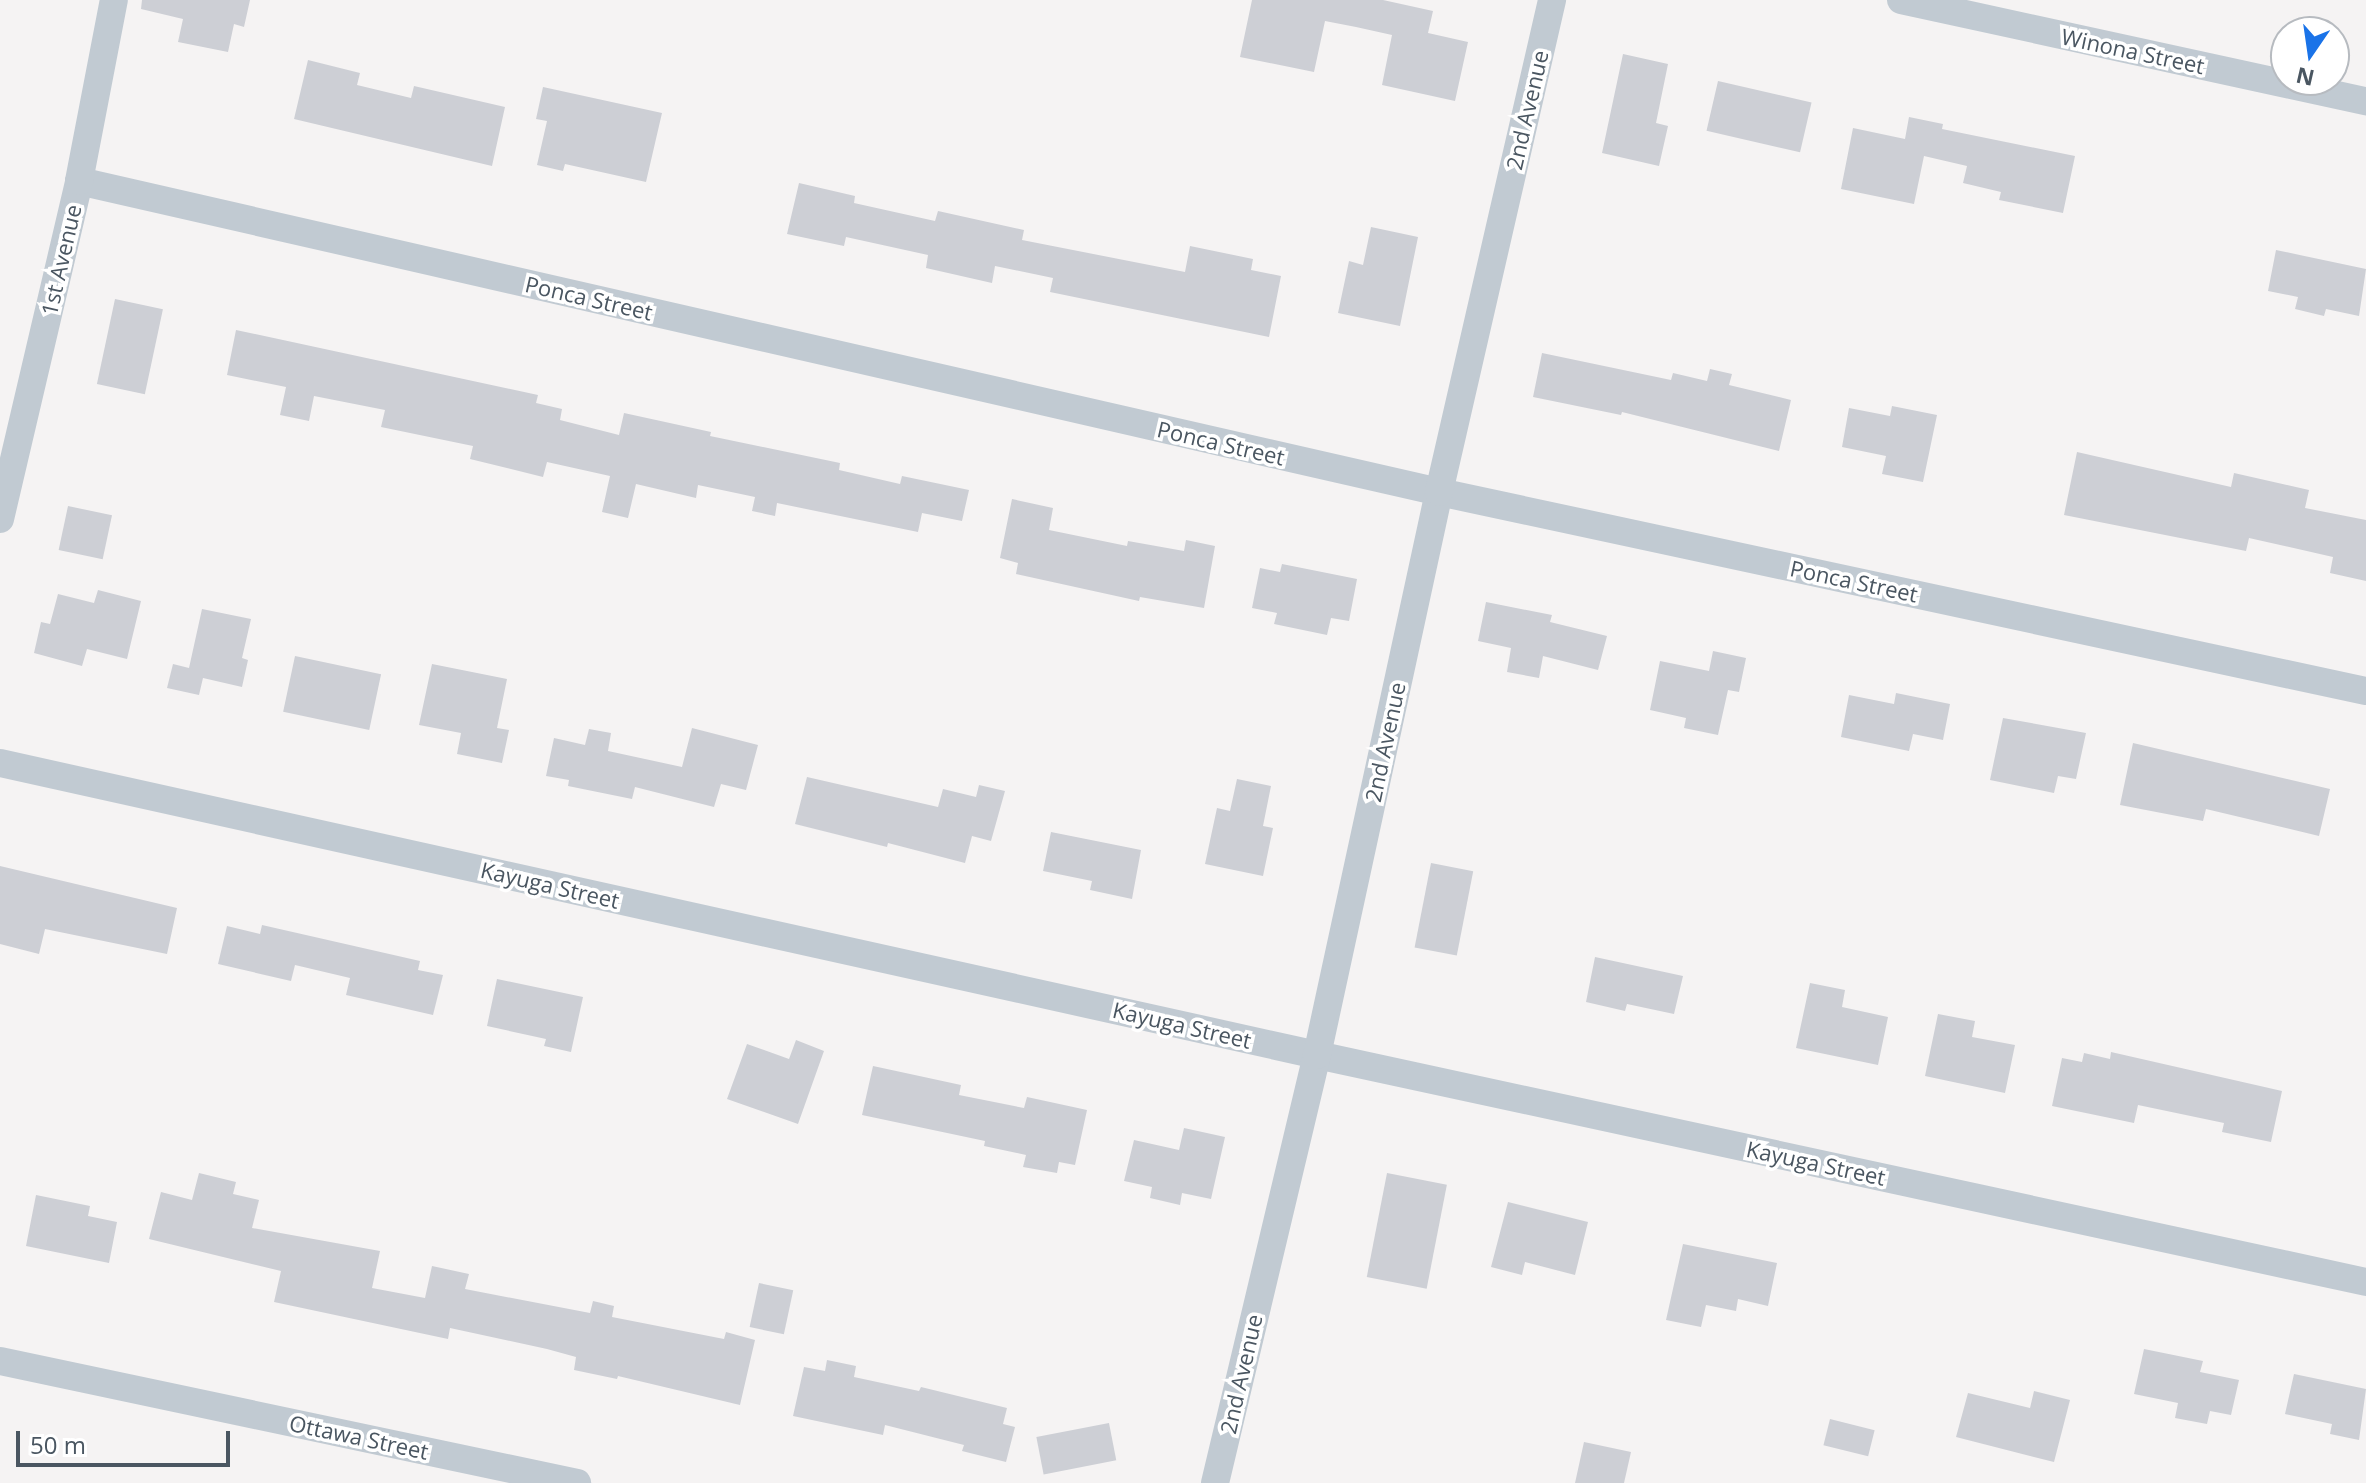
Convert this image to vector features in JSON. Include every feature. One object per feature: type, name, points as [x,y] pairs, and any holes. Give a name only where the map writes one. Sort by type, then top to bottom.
[{"type":"street","name":"1st Avenue","points":[[0,519],[79,181],[114,0]]},
{"type":"street","name":"2nd Avenue","points":[[1215,1483],[1317,1055],[1439,492],[1552,0]]},
{"type":"street","name":"Winona Street","points":[[1901,0],[2366,101]]},
{"type":"street","name":"Ponca Street","points":[[79,181],[1439,492],[2366,691]]},
{"type":"street","name":"Kayuga Street","points":[[0,763],[1317,1055],[2366,1282]]},
{"type":"street","name":"Ottawa Street","points":[[0,1361],[577,1483]]},
{"type":"building","points":[[142,0],[250,0],[244,27],[234,24],[228,52],[178,42],[183,19],[141,9]]},
{"type":"building","points":[[1252,0],[1383,0],[1433,11],[1428,33],[1468,42],[1455,101],[1382,85],[1392,35],[1356,27],[1325,21],[1314,72],[1240,57]]},
{"type":"building","points":[[1623,54],[1668,64],[1656,123],[1668,126],[1659,166],[1602,153]]},
{"type":"building","points":[[308,60],[360,73],[357,85],[411,98],[414,86],[505,107],[492,166],[294,119]]},
{"type":"building","points":[[1718,81],[1812,103],[1800,152],[1707,131]]},
{"type":"building","points":[[543,87],[662,113],[646,182],[565,164],[563,171],[537,165],[547,121],[536,119]]},
{"type":"building","points":[[1909,117],[1943,124],[1942,129],[2075,156],[2063,213],[1999,200],[2001,192],[1963,183],[1967,166],[1924,156],[1914,204],[1841,189],[1853,128],[1905,139]]},
{"type":"building","points":[[799,183],[855,196],[854,203],[935,221],[938,211],[1024,230],[1022,240],[1185,272],[1190,246],[1253,259],[1251,270],[1281,276],[1269,337],[1050,292],[1053,278],[995,266],[992,283],[926,268],[928,255],[846,237],[844,246],[787,234]]},
{"type":"building","points":[[1371,227],[1418,237],[1400,326],[1338,313],[1349,261],[1363,265]]},
{"type":"building","points":[[2276,250],[2366,269],[2359,316],[2326,309],[2324,316],[2295,309],[2298,297],[2268,291]]},
{"type":"building","points":[[115,299],[163,309],[145,394],[97,384]]},
{"type":"building","points":[[236,330],[538,395],[536,403],[562,409],[560,420],[619,435],[624,413],[711,432],[710,436],[840,463],[839,470],[900,484],[902,476],[969,490],[962,521],[922,513],[918,532],[777,503],[775,516],[752,511],[755,497],[698,485],[696,498],[636,484],[628,518],[602,512],[610,476],[547,462],[543,477],[470,459],[473,446],[381,427],[385,410],[314,396],[309,421],[280,415],[286,387],[227,375]]},
{"type":"building","points":[[1542,353],[1671,380],[1673,373],[1707,381],[1710,369],[1732,374],[1729,385],[1791,400],[1779,451],[1622,412],[1621,415],[1533,397]]},
{"type":"building","points":[[1892,406],[1937,415],[1923,482],[1882,474],[1886,456],[1842,447],[1849,408],[1890,416]]},
{"type":"building","points":[[2077,452],[2231,487],[2234,473],[2309,490],[2305,508],[2366,520],[2366,581],[2330,573],[2333,557],[2249,538],[2246,551],[2064,515]]},
{"type":"building","points":[[1012,499],[1053,508],[1049,530],[1127,546],[1128,541],[1184,551],[1186,540],[1215,546],[1204,608],[1140,597],[1139,601],[1016,574],[1018,563],[1000,558]]},
{"type":"building","points":[[68,506],[112,515],[103,559],[59,550]]},
{"type":"building","points":[[1282,564],[1357,579],[1349,621],[1331,618],[1327,635],[1274,624],[1277,613],[1252,608],[1260,568],[1280,572]]},
{"type":"building","points":[[98,590],[141,601],[127,659],[87,649],[82,666],[34,653],[41,622],[50,624],[58,594],[94,603]]},
{"type":"building","points":[[1486,602],[1552,615],[1550,622],[1607,636],[1598,670],[1543,656],[1539,678],[1507,672],[1511,648],[1478,641]]},
{"type":"building","points":[[202,609],[251,619],[242,658],[248,660],[242,687],[203,678],[199,695],[167,688],[173,664],[189,668]]},
{"type":"building","points":[[1713,651],[1746,658],[1739,692],[1728,690],[1718,735],[1684,728],[1686,718],[1650,710],[1660,661],[1709,671]]},
{"type":"building","points":[[295,656],[381,674],[369,730],[283,712]]},
{"type":"building","points":[[432,664],[507,679],[497,728],[509,730],[502,763],[457,754],[461,733],[419,725]]},
{"type":"building","points":[[1896,693],[1950,704],[1943,740],[1913,734],[1909,751],[1841,737],[1849,695],[1894,704]]},
{"type":"building","points":[[2003,718],[2086,733],[2076,779],[2058,776],[2054,793],[1990,780]]},
{"type":"building","points":[[692,728],[758,745],[746,790],[721,784],[714,807],[635,787],[632,799],[568,786],[569,780],[546,776],[554,738],[585,745],[589,729],[611,733],[608,751],[682,767]]},
{"type":"building","points":[[2133,743],[2330,789],[2319,836],[2206,809],[2203,821],[2120,805]]},
{"type":"building","points":[[807,777],[938,807],[943,789],[976,797],[979,785],[1005,791],[991,841],[972,836],[965,863],[795,824]]},
{"type":"building","points":[[1237,779],[1271,786],[1263,826],[1273,828],[1263,876],[1205,864],[1217,808],[1230,811]]},
{"type":"building","points":[[1051,832],[1141,850],[1132,899],[1090,890],[1092,881],[1043,871]]},
{"type":"building","points":[[1431,863],[1473,871],[1457,956],[1415,947]]},
{"type":"building","points":[[0,866],[177,908],[167,954],[45,929],[39,954],[0,944]]},
{"type":"building","points":[[262,925],[420,961],[418,970],[443,975],[433,1015],[346,995],[350,978],[295,965],[291,981],[218,964],[227,926],[260,934]]},
{"type":"building","points":[[1595,957],[1683,976],[1674,1014],[1627,1004],[1625,1011],[1586,1002]]},
{"type":"building","points":[[497,979],[583,997],[571,1052],[544,1046],[546,1039],[487,1026]]},
{"type":"building","points":[[1810,983],[1845,990],[1842,1007],[1888,1017],[1878,1065],[1796,1048]]},
{"type":"building","points":[[1938,1014],[1975,1021],[1972,1037],[2015,1045],[2005,1093],[1925,1076]]},
{"type":"building","points":[[796,1040],[824,1051],[798,1124],[727,1099],[747,1044],[789,1059]]},
{"type":"building","points":[[2111,1052],[2282,1091],[2271,1142],[2222,1132],[2224,1123],[2138,1105],[2134,1123],[2052,1106],[2062,1058],[2082,1062],[2084,1053],[2110,1059]]},
{"type":"building","points":[[873,1066],[961,1085],[959,1095],[1024,1108],[1027,1097],[1087,1110],[1075,1165],[1059,1162],[1057,1173],[1023,1167],[1026,1155],[984,1146],[985,1141],[862,1115]]},
{"type":"building","points":[[1184,1128],[1225,1137],[1211,1199],[1182,1193],[1180,1205],[1150,1198],[1152,1187],[1124,1181],[1134,1140],[1179,1150]]},
{"type":"building","points":[[199,1173],[236,1182],[233,1194],[259,1200],[252,1228],[380,1251],[372,1288],[425,1298],[432,1266],[469,1274],[465,1289],[590,1313],[593,1301],[614,1306],[612,1317],[724,1339],[726,1332],[755,1340],[740,1405],[618,1376],[617,1379],[574,1370],[576,1357],[547,1349],[450,1328],[448,1339],[274,1302],[281,1271],[149,1239],[161,1192],[192,1200]]},
{"type":"building","points":[[1387,1173],[1447,1185],[1427,1289],[1367,1277]]},
{"type":"building","points":[[36,1195],[90,1206],[88,1216],[117,1222],[109,1263],[26,1246]]},
{"type":"building","points":[[1508,1202],[1588,1222],[1575,1275],[1525,1262],[1522,1275],[1491,1267]]},
{"type":"building","points":[[1683,1244],[1777,1263],[1768,1306],[1738,1299],[1736,1311],[1706,1305],[1701,1327],[1666,1320]]},
{"type":"building","points":[[759,1283],[793,1290],[784,1334],[750,1327]]},
{"type":"building","points":[[2144,1349],[2203,1361],[2200,1372],[2239,1380],[2231,1415],[2210,1411],[2207,1424],[2175,1418],[2178,1403],[2134,1394]]},
{"type":"building","points":[[827,1360],[856,1366],[854,1377],[919,1391],[921,1387],[1007,1408],[1003,1424],[1015,1427],[1006,1462],[962,1451],[964,1445],[885,1425],[883,1435],[793,1416],[804,1367],[825,1371]]},
{"type":"building","points":[[2294,1374],[2366,1389],[2359,1440],[2330,1434],[2332,1424],[2285,1414]]},
{"type":"building","points":[[2034,1391],[2070,1400],[2054,1462],[1956,1437],[1968,1393],[2030,1408]]},
{"type":"building","points":[[1830,1419],[1875,1430],[1868,1456],[1823,1445]]},
{"type":"building","points":[[1109,1423],[1116,1460],[1044,1474],[1036,1437]]},
{"type":"building","points":[[1584,1442],[1631,1452],[1624,1483],[1575,1483]]}]
